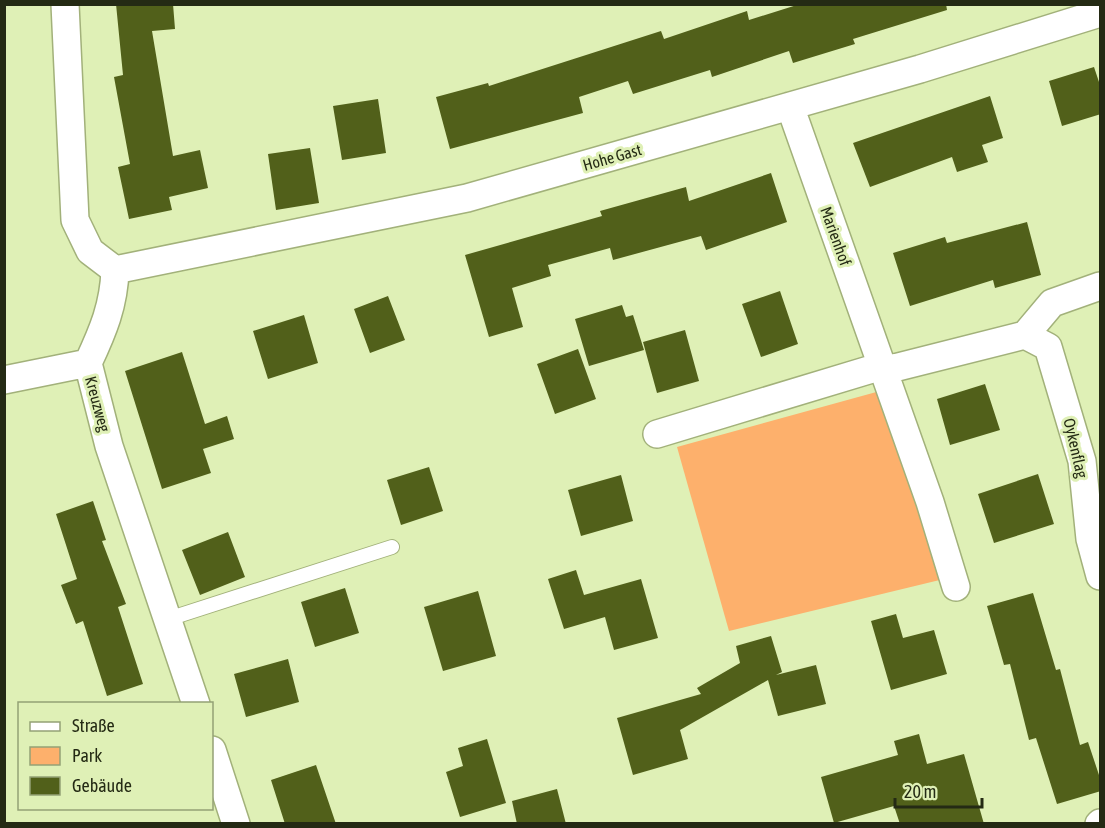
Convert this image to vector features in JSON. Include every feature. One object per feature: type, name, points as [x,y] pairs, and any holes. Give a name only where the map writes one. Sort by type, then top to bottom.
[{"type":"street","points":[[65,4],[75,220],[90,251],[115,270]]},
{"type":"street","name":"Hohe Gast","points":[[115,270],[467,198],[790,106],[1101,13]]},
{"type":"street","name":"Marienhof","points":[[790,106],[930,502],[956,587]]},
{"type":"street","name":"Kreuzweg","points":[[115,270],[106,326],[88,363],[109,446],[195,702]]},
{"type":"street","points":[[657,434],[882,366],[894,368],[1025,335],[1052,303],[1101,286]]},
{"type":"street","name":"Oykenflag","points":[[1025,335],[1048,346],[1082,461],[1090,539],[1101,576]]},
{"type":"street","points":[[4,381],[88,363]]},
{"type":"street","points":[[213,753],[236,824]]},
{"type":"lane","points":[[168,619],[392,547]]},
{"type":"green space","points":[[880,391],[948,578],[729,631],[677,447]]},
{"type":"building","points":[[116,4],[173,4],[175,29],[152,31],[173,156],[200,150],[208,188],[169,197],[172,210],[129,219],[118,167],[130,164],[114,77],[123,75]]},
{"type":"building","points":[[800,4],[946,4],[947,10],[853,39],[855,44],[793,63],[789,51],[712,77],[710,70],[633,94],[628,81],[579,97],[583,113],[450,149],[436,97],[488,83],[489,86],[661,31],[664,39],[747,11],[749,20]]},
{"type":"building","points":[[1094,67],[1101,88],[1101,114],[1062,126],[1049,81]]},
{"type":"building","points":[[990,96],[1003,138],[982,145],[988,162],[957,172],[952,157],[870,187],[853,143]]},
{"type":"building","points":[[378,99],[386,153],[342,160],[333,106]]},
{"type":"building","points":[[310,148],[319,203],[276,210],[268,154]]},
{"type":"building","points":[[771,173],[787,222],[706,250],[701,236],[613,260],[610,248],[548,265],[551,276],[512,288],[523,327],[489,337],[465,255],[602,216],[600,211],[686,187],[689,201]]},
{"type":"building","points":[[1027,222],[1041,275],[995,288],[993,280],[910,306],[893,253],[945,237],[947,243]]},
{"type":"building","points":[[780,291],[798,344],[761,357],[742,304]]},
{"type":"building","points":[[388,296],[405,340],[370,353],[354,309]]},
{"type":"building","points":[[622,305],[626,317],[633,315],[644,350],[589,366],[575,319]]},
{"type":"building","points":[[304,315],[318,363],[268,379],[253,331]]},
{"type":"building","points":[[685,330],[699,381],[657,393],[643,342]]},
{"type":"building","points":[[578,349],[596,399],[555,414],[537,364]]},
{"type":"building","points":[[182,352],[205,424],[227,416],[234,439],[203,449],[211,473],[162,489],[125,371]]},
{"type":"building","points":[[985,384],[1000,430],[950,445],[937,399]]},
{"type":"building","points":[[429,467],[443,511],[401,525],[387,480]]},
{"type":"building","points":[[1038,474],[1054,524],[994,543],[978,494]]},
{"type":"building","points":[[621,475],[633,521],[581,536],[568,490]]},
{"type":"building","points":[[93,501],[106,540],[102,541],[126,604],[118,607],[143,684],[107,696],[83,621],[76,624],[61,585],[77,579],[56,514]]},
{"type":"building","points":[[228,532],[245,577],[200,595],[182,550]]},
{"type":"building","points":[[576,570],[584,595],[641,579],[658,638],[614,650],[605,617],[564,629],[548,579]]},
{"type":"building","points":[[345,588],[359,633],[315,647],[301,602]]},
{"type":"building","points":[[478,591],[496,656],[443,671],[424,607]]},
{"type":"building","points":[[1033,593],[1056,670],[1060,669],[1080,745],[1088,742],[1101,781],[1101,791],[1057,804],[1036,738],[1029,740],[1010,664],[1004,665],[987,606]]},
{"type":"building","points":[[896,614],[903,638],[934,630],[947,674],[891,690],[871,621]]},
{"type":"building","points":[[771,636],[782,672],[776,675],[816,665],[826,704],[778,716],[768,680],[680,730],[688,759],[633,775],[617,718],[701,694],[697,688],[740,663],[736,646]]},
{"type":"building","points":[[288,659],[299,702],[246,717],[234,674]]},
{"type":"building","points":[[919,734],[927,764],[964,754],[984,824],[900,824],[894,806],[834,823],[821,777],[898,755],[894,741]]},
{"type":"building","points":[[487,739],[506,803],[460,817],[446,772],[463,766],[458,748]]},
{"type":"building","points":[[316,765],[336,824],[285,824],[271,780]]},
{"type":"building","points":[[557,789],[566,824],[517,824],[512,801]]}]
